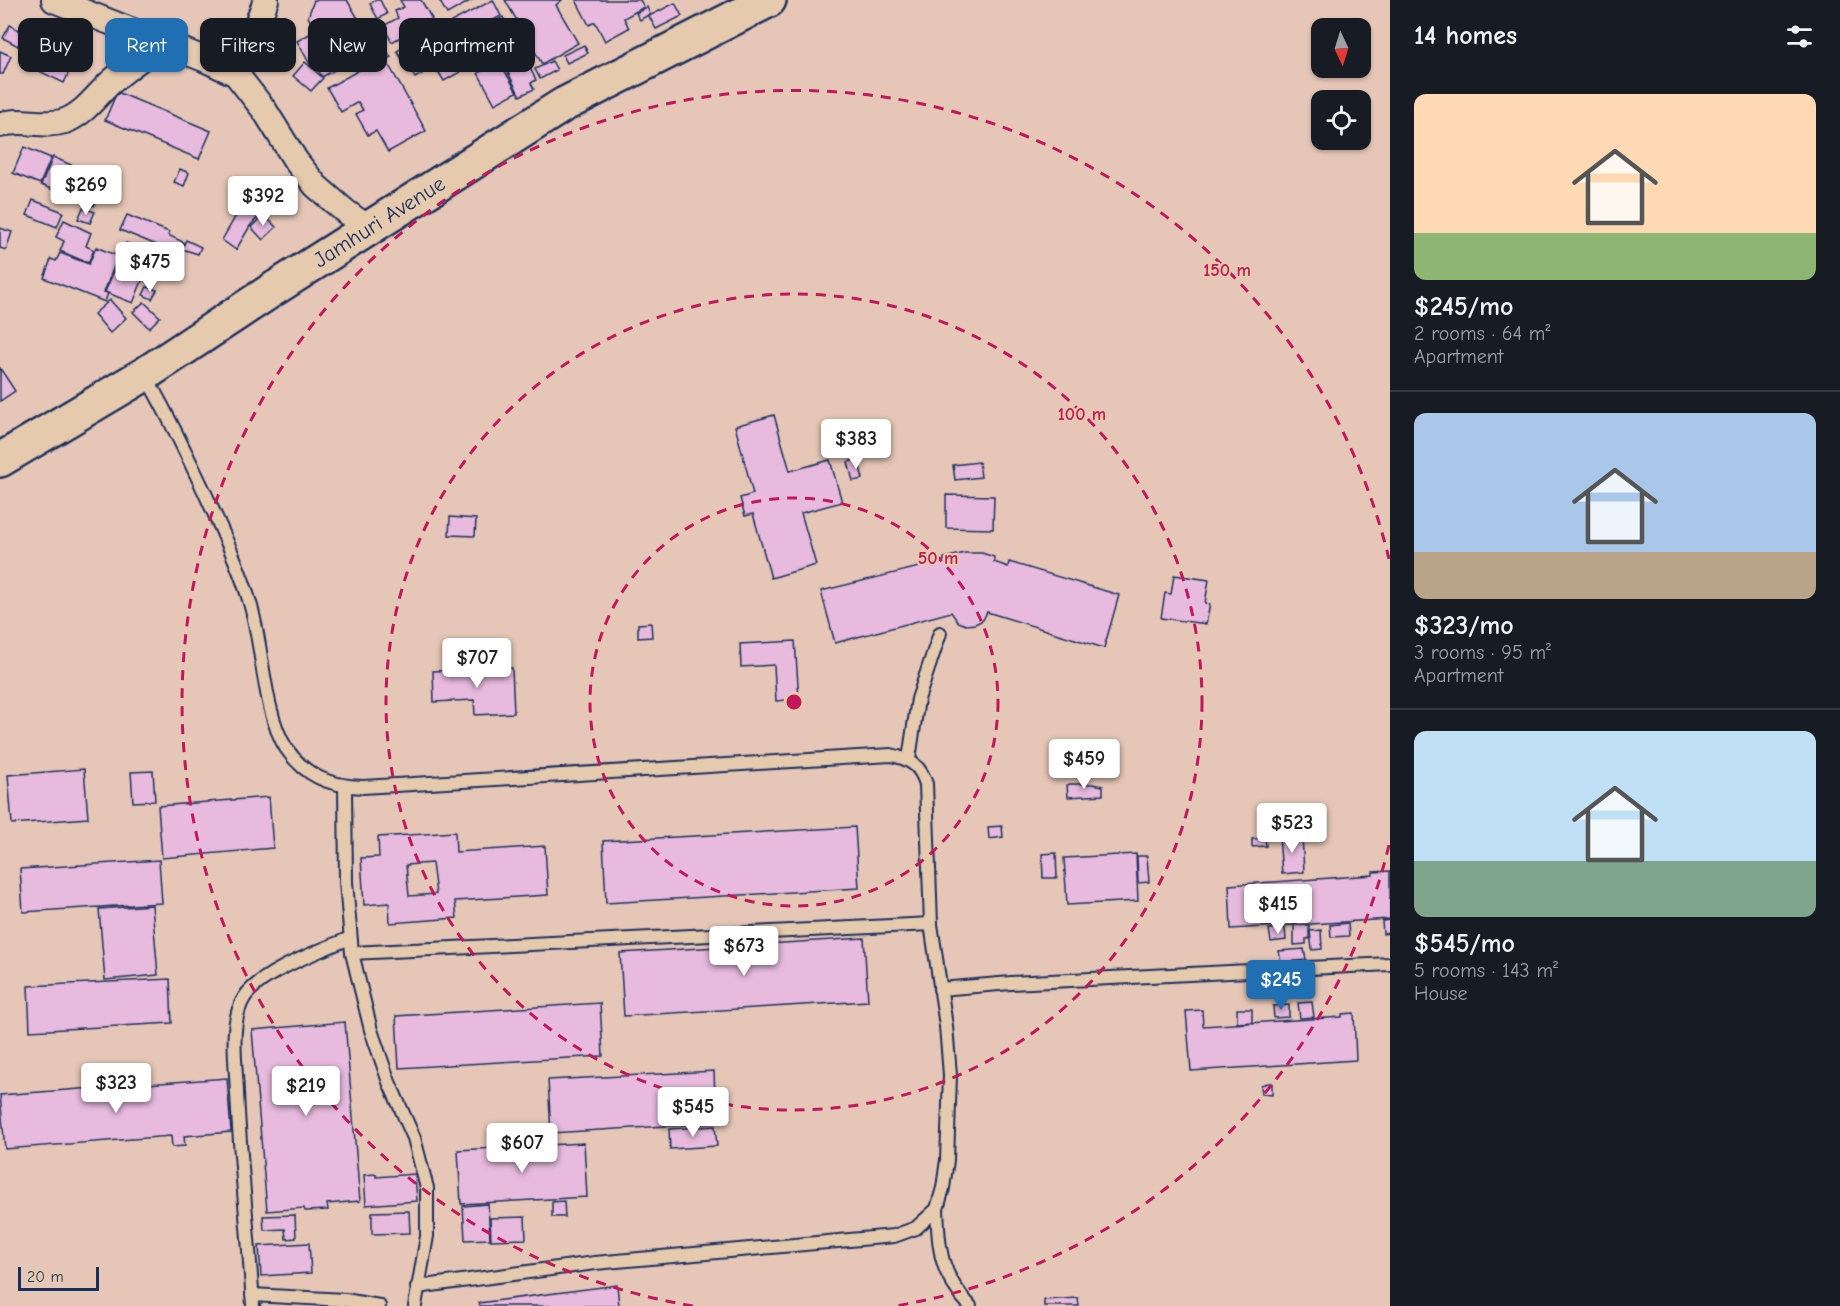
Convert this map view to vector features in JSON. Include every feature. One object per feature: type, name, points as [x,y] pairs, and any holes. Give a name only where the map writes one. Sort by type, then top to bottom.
[{"type":"street","points":[[54,0],[105,20]]},
{"type":"street","points":[[236,74],[242,64],[266,0]]},
{"type":"street","name":"Jamhuri Avenue","points":[[0,460],[145,374],[368,228],[563,105],[769,0]]},
{"type":"street","points":[[188,54],[236,74],[249,89],[296,161],[316,186],[368,228]]},
{"type":"street","points":[[0,124],[16,122],[48,124],[64,121],[78,114],[124,72]]},
{"type":"lane","points":[[145,374],[192,465],[228,544],[248,595],[256,623],[268,696],[277,732],[287,749],[311,775],[326,782],[345,786],[891,755],[909,759],[922,772],[926,784],[931,924],[950,1075],[947,1160],[944,1188],[937,1209],[938,1237],[944,1266],[950,1281],[970,1306]]},
{"type":"lane","points":[[909,759],[918,699],[940,633]]},
{"type":"lane","points":[[345,786],[345,863],[352,953],[371,1030],[389,1082],[414,1138],[427,1188],[427,1236],[415,1306]]},
{"type":"lane","points":[[352,953],[931,924]]},
{"type":"lane","points":[[350,938],[267,976],[244,998],[236,1024],[240,1162],[253,1301],[345,1300],[379,1306]]},
{"type":"lane","points":[[940,989],[1011,983],[1390,964]]},
{"type":"lane","points":[[417,1287],[595,1263],[894,1236],[916,1228],[937,1209]]},
{"type":"building","points":[[314,0],[347,0],[358,18],[309,18]]},
{"type":"building","points":[[380,0],[387,14],[377,18],[370,4]]},
{"type":"building","points":[[400,0],[421,0],[431,18],[399,18],[399,38],[392,42],[387,33],[387,24],[398,18],[395,11],[404,7]]},
{"type":"building","points":[[439,0],[472,0],[447,14]]},
{"type":"building","points":[[493,0],[501,16],[497,18],[459,18]]},
{"type":"building","points":[[505,0],[562,0],[556,5],[578,43],[542,64],[535,52],[535,18],[515,18]]},
{"type":"building","points":[[576,0],[640,0],[644,7],[624,18],[629,28],[605,41],[595,22],[589,25]]},
{"type":"building","points":[[675,3],[682,16],[656,29],[649,16]]},
{"type":"building","points":[[647,7],[650,14],[640,20],[636,13]]},
{"type":"building","points":[[10,25],[18,30],[18,46],[3,38]]},
{"type":"building","points":[[308,35],[308,61],[297,41]]},
{"type":"building","points":[[584,45],[588,53],[567,63],[563,55]]},
{"type":"building","points":[[0,51],[11,56],[3,74],[0,74]]},
{"type":"building","points":[[552,61],[557,70],[540,79],[535,69]]},
{"type":"building","points":[[305,62],[308,65],[308,72],[316,72],[323,78],[311,91],[293,76]]},
{"type":"building","points":[[387,62],[426,131],[388,152],[376,131],[368,135],[356,114],[363,110],[358,102],[341,112],[327,88],[356,72],[387,72]]},
{"type":"building","points":[[41,72],[69,72],[64,83]]},
{"type":"building","points":[[319,72],[331,72],[322,77]]},
{"type":"building","points":[[412,72],[421,72],[422,74],[415,78]]},
{"type":"building","points":[[441,72],[460,72],[444,81],[439,73]]},
{"type":"building","points":[[505,72],[517,92],[495,104],[478,73]]},
{"type":"building","points":[[508,72],[532,72],[536,80],[531,83],[534,89],[520,96]]},
{"type":"building","points":[[117,92],[211,131],[199,159],[105,120]]},
{"type":"building","points":[[24,147],[51,158],[40,184],[13,173]]},
{"type":"building","points":[[53,157],[80,169],[69,196],[41,185]]},
{"type":"building","points":[[81,169],[105,179],[94,206],[71,196]]},
{"type":"building","points":[[180,169],[189,173],[184,186],[174,182]]},
{"type":"building","points":[[250,199],[263,212],[250,226],[236,250],[222,240],[241,207]]},
{"type":"building","points":[[33,200],[63,212],[57,227],[27,215]]},
{"type":"building","points":[[83,208],[95,212],[90,223],[78,219]]},
{"type":"building","points":[[127,215],[169,232],[168,235],[183,242],[171,270],[152,262],[159,246],[120,230]]},
{"type":"building","points":[[264,215],[276,227],[263,240],[251,227]]},
{"type":"building","points":[[64,220],[91,233],[86,246],[94,250],[88,263],[60,251],[64,241],[56,237]]},
{"type":"building","points":[[0,228],[12,232],[6,250],[0,248]]},
{"type":"building","points":[[186,240],[201,247],[198,254],[182,249]]},
{"type":"building","points":[[126,243],[153,254],[133,303],[105,292]]},
{"type":"building","points":[[96,247],[118,256],[104,292],[108,293],[105,302],[44,278],[51,259],[56,261],[60,253],[89,264]]},
{"type":"building","points":[[147,287],[157,290],[152,299],[143,295]]},
{"type":"building","points":[[110,300],[126,318],[110,333],[94,314]]},
{"type":"building","points":[[144,302],[160,317],[149,328],[133,312]]},
{"type":"building","points":[[0,368],[15,391],[0,401]]},
{"type":"building","points":[[774,415],[790,471],[830,460],[842,502],[801,513],[816,565],[771,578],[753,514],[745,516],[740,498],[753,494],[735,426]]},
{"type":"building","points":[[858,459],[863,479],[853,481],[848,462]]},
{"type":"building","points":[[979,462],[981,477],[955,480],[953,465]]},
{"type":"building","points":[[946,495],[994,496],[993,529],[946,528]]},
{"type":"building","points":[[450,517],[476,519],[475,536],[449,535]]},
{"type":"building","points":[[965,553],[982,553],[994,557],[994,562],[1008,567],[1009,562],[1119,595],[1104,648],[987,612],[983,620],[975,624],[966,625],[958,622],[951,612],[835,643],[821,591],[944,561],[944,558]]},
{"type":"building","points":[[1174,575],[1209,580],[1205,603],[1210,604],[1206,624],[1161,618],[1165,593],[1171,594]]},
{"type":"building","points":[[651,623],[652,637],[638,638],[638,624]]},
{"type":"building","points":[[795,641],[799,699],[776,701],[774,665],[741,667],[740,644]]},
{"type":"building","points":[[512,668],[514,713],[475,715],[474,700],[434,702],[433,671]]},
{"type":"building","points":[[84,769],[88,818],[12,824],[8,775]]},
{"type":"building","points":[[153,771],[155,801],[133,802],[131,772]]},
{"type":"building","points":[[1067,785],[1103,786],[1103,795],[1068,797]]},
{"type":"building","points":[[269,797],[273,848],[162,858],[158,806]]},
{"type":"building","points":[[1002,826],[1003,837],[989,839],[988,827]]},
{"type":"building","points":[[855,827],[859,888],[606,903],[603,841]]},
{"type":"building","points":[[455,832],[456,852],[545,846],[548,895],[455,901],[457,918],[390,923],[389,903],[364,905],[361,858],[379,857],[378,837]],"holes":[[[432,863],[436,894],[409,896],[406,865]]]},
{"type":"building","points":[[1302,835],[1304,872],[1282,874],[1279,836]]},
{"type":"building","points":[[1265,838],[1266,846],[1252,847],[1252,839]]},
{"type":"building","points":[[1056,853],[1057,878],[1043,878],[1042,854]]},
{"type":"building","points":[[1136,854],[1138,901],[1067,905],[1064,858]]},
{"type":"building","points":[[1137,856],[1147,856],[1149,882],[1138,883]]},
{"type":"building","points":[[159,860],[162,903],[23,912],[20,869]]},
{"type":"building","points":[[1390,871],[1390,919],[1231,929],[1229,885],[1373,875],[1373,872]]},
{"type":"building","points":[[152,905],[158,975],[105,980],[99,909]]},
{"type":"building","points":[[1390,920],[1390,933],[1383,934],[1382,921]]},
{"type":"building","points":[[1348,923],[1349,936],[1331,937],[1330,925]]},
{"type":"building","points":[[1294,925],[1309,925],[1309,939],[1306,939],[1306,944],[1294,945]]},
{"type":"building","points":[[1285,928],[1286,940],[1271,942],[1269,929]]},
{"type":"building","points":[[1321,930],[1322,949],[1312,950],[1310,931]]},
{"type":"building","points":[[864,938],[868,1001],[624,1016],[620,953]]},
{"type":"building","points":[[1304,949],[1306,960],[1281,963],[1279,951]]},
{"type":"building","points":[[170,979],[172,1023],[30,1031],[28,986]]},
{"type":"building","points":[[1312,1002],[1314,1017],[1300,1018],[1298,1003]]},
{"type":"building","points":[[600,1003],[603,1056],[399,1068],[396,1016]]},
{"type":"building","points":[[1289,1005],[1289,1017],[1274,1018],[1273,1006]]},
{"type":"building","points":[[1237,1009],[1252,1009],[1252,1022],[1237,1023]]},
{"type":"building","points":[[1202,1010],[1203,1026],[1342,1017],[1342,1014],[1354,1013],[1356,1060],[1191,1071],[1186,1011]]},
{"type":"building","points":[[345,1022],[360,1201],[327,1204],[328,1210],[305,1211],[304,1208],[267,1211],[252,1030]]},
{"type":"building","points":[[714,1071],[716,1123],[551,1133],[548,1080]]},
{"type":"building","points":[[227,1078],[231,1132],[184,1136],[185,1146],[172,1147],[171,1136],[5,1149],[0,1095]]},
{"type":"building","points":[[1272,1083],[1272,1095],[1262,1094],[1261,1085]]},
{"type":"building","points":[[715,1126],[717,1146],[670,1149],[669,1129]]},
{"type":"building","points":[[584,1143],[587,1197],[461,1204],[458,1150]]},
{"type":"building","points":[[376,1174],[376,1177],[415,1174],[417,1201],[366,1205],[364,1175]]},
{"type":"building","points":[[564,1201],[565,1217],[552,1217],[552,1202]]},
{"type":"building","points":[[488,1204],[490,1239],[465,1240],[463,1206]]},
{"type":"building","points":[[409,1211],[410,1233],[372,1234],[372,1212]]},
{"type":"building","points":[[295,1215],[296,1238],[286,1239],[285,1229],[264,1230],[263,1216]]},
{"type":"building","points":[[525,1217],[526,1239],[491,1240],[490,1218]]},
{"type":"building","points":[[309,1243],[311,1273],[261,1276],[259,1246]]},
{"type":"building","points":[[617,1285],[619,1306],[480,1306],[479,1303]]},
{"type":"building","points":[[1078,1298],[1079,1306],[1044,1306],[1044,1300]]}]
